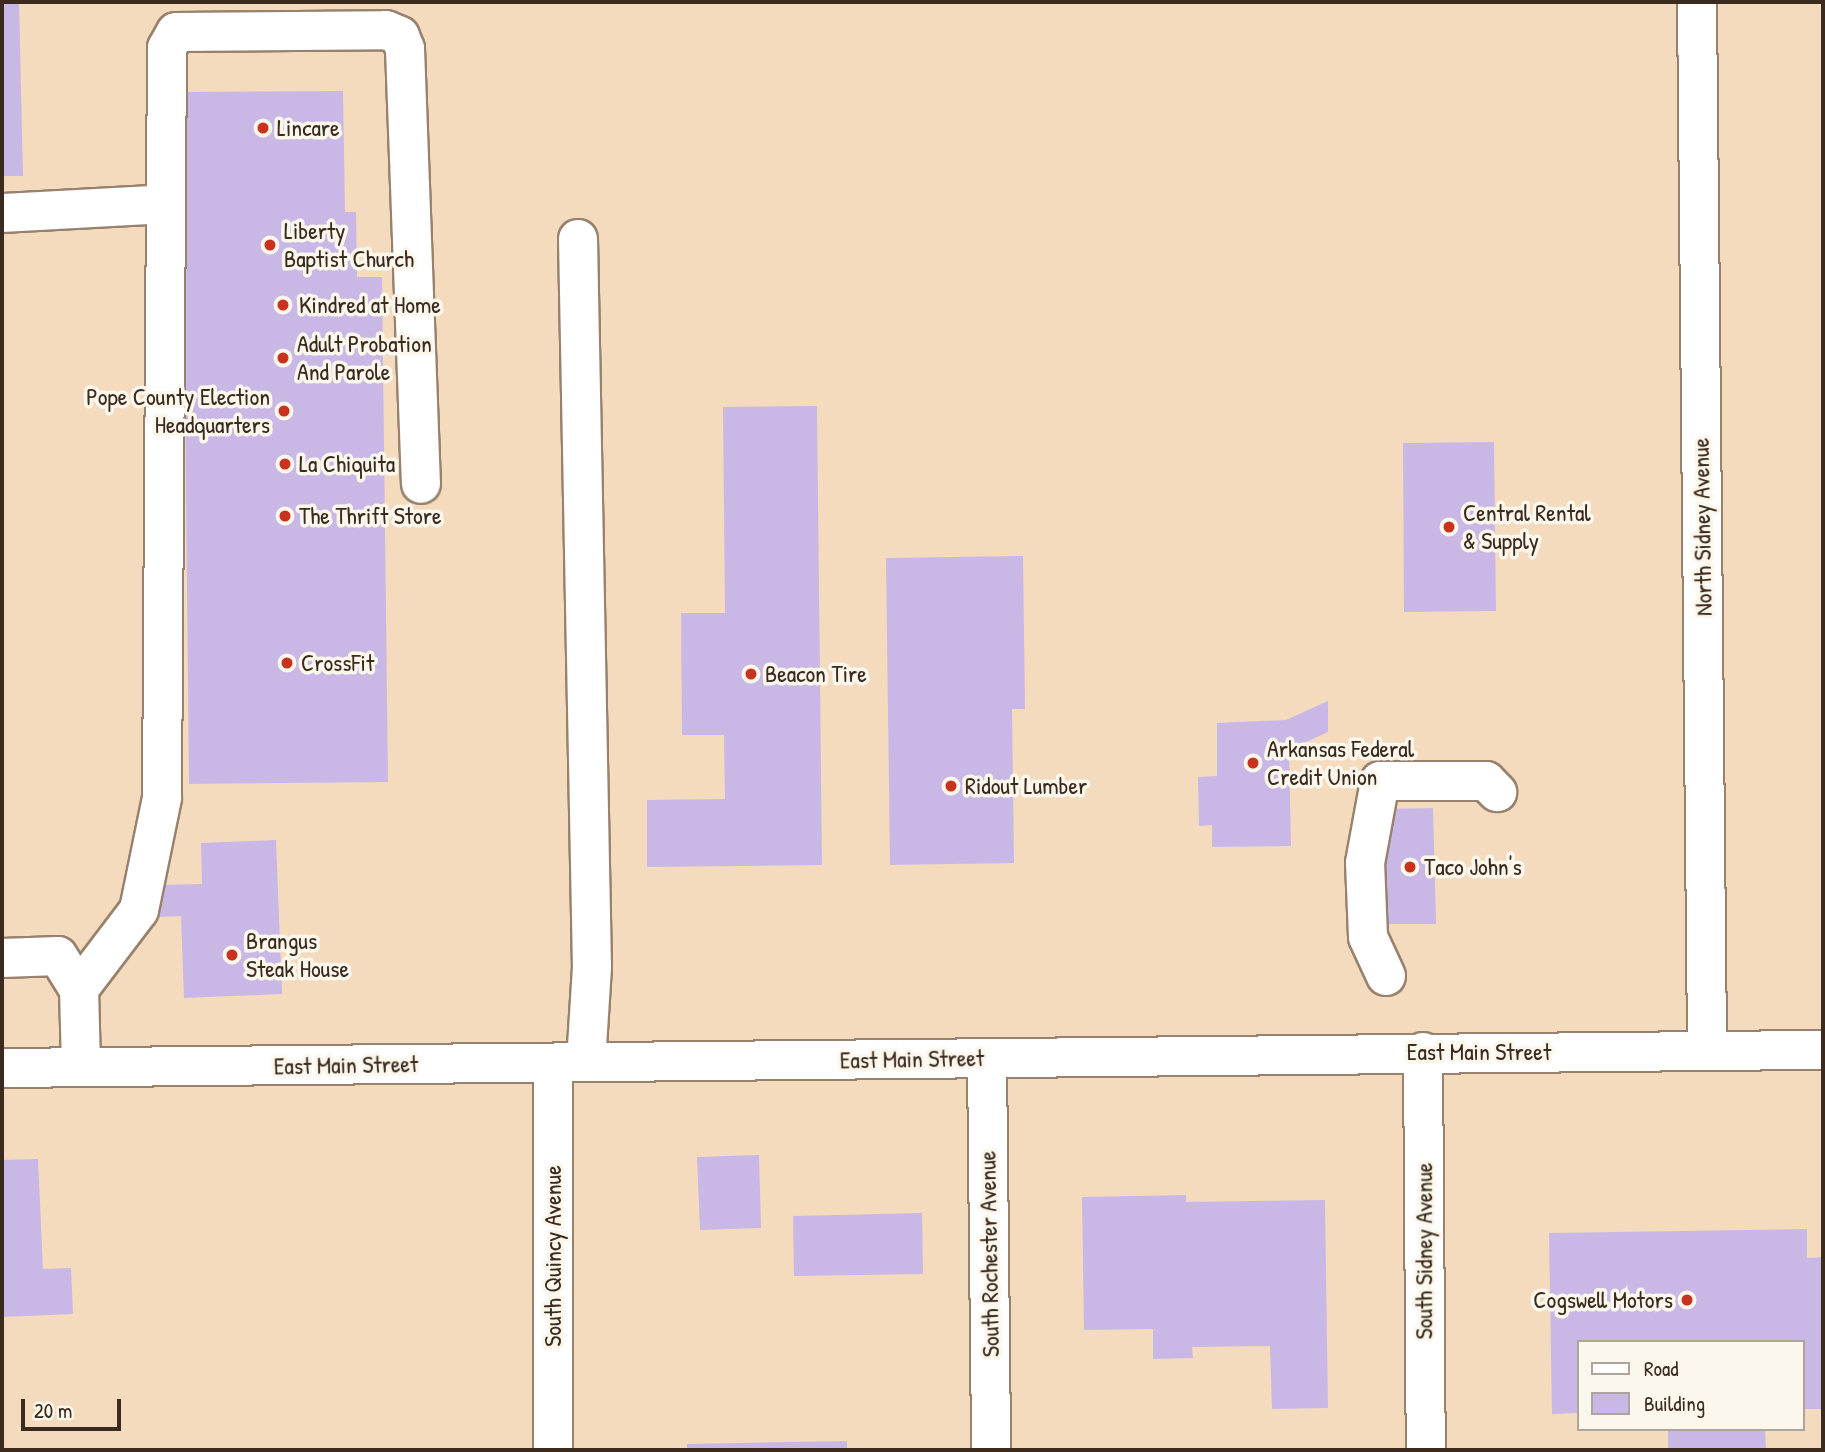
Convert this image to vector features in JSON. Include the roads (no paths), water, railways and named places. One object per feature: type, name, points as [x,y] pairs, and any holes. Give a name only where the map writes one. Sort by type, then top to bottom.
[{"type":"street","name":"North Sidney Avenue","points":[[1697,2],[1707,1051]]},
{"type":"street","points":[[79,989],[139,910],[162,798],[167,48],[176,32],[386,30],[400,36],[405,49],[421,484]]},
{"type":"street","points":[[2,213],[166,204]]},
{"type":"street","name":"South Quincy Avenue","points":[[553,1450],[570,1062],[592,967],[578,239]]},
{"type":"street","points":[[1386,976],[1368,937],[1365,863],[1380,780],[1486,781],[1497,792]]},
{"type":"street","points":[[2,958],[58,956],[79,989],[81,1068]]},
{"type":"street","name":"East Main Street","points":[[2,1068],[1823,1050]]},
{"type":"street","name":"South Sidney Avenue","points":[[1423,1052],[1426,1450]]},
{"type":"street","name":"South Rochester Avenue","points":[[986,1058],[991,1450]]},
{"type":"place","name":"Lincare","points":[[263,128]]},
{"type":"place","name":"Liberty Baptist Church","points":[[270,245]]},
{"type":"place","name":"Kindred at Home","points":[[283,305]]},
{"type":"place","name":"Adult Probation And Parole","points":[[283,358]]},
{"type":"place","name":"Pope County Election Headquarters","points":[[284,411]]},
{"type":"place","name":"La Chiquita","points":[[285,464]]},
{"type":"place","name":"The Thrift Store","points":[[285,516]]},
{"type":"place","name":"Central Rental & Supply","points":[[1449,527]]},
{"type":"place","name":"CrossFit","points":[[287,663]]},
{"type":"place","name":"Beacon Tire","points":[[751,674]]},
{"type":"place","name":"Arkansas Federal Credit Union","points":[[1253,763]]},
{"type":"place","name":"Ridout Lumber","points":[[951,786]]},
{"type":"place","name":"Taco John's","points":[[1410,867]]},
{"type":"place","name":"Brangus Steak House","points":[[232,955]]},
{"type":"place","name":"Cogswell Motors","points":[[1687,1300]]}]
